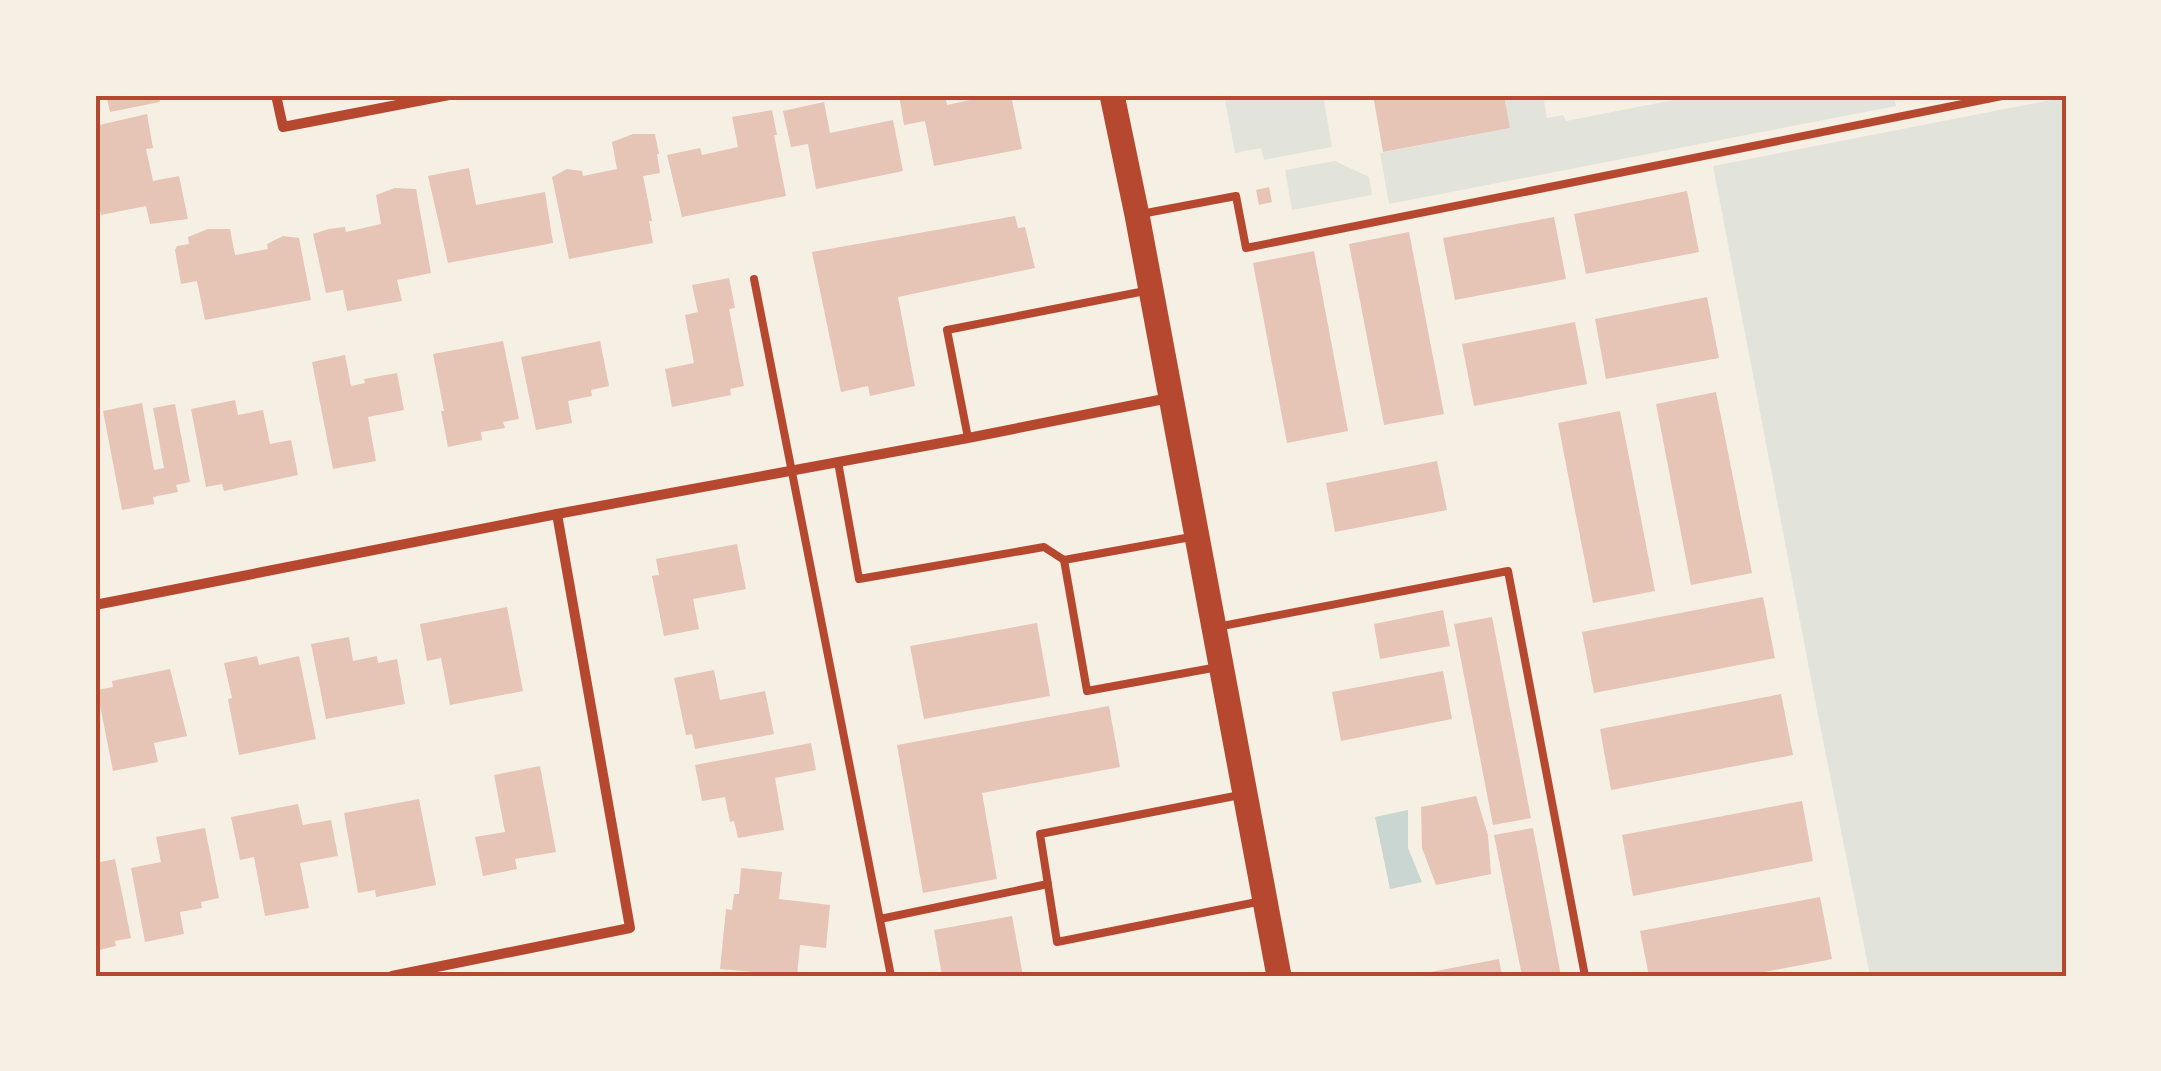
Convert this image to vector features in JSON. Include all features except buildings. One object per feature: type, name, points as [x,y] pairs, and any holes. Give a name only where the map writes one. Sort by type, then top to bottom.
[{"type":"main road","points":[[1112,95],[1279,976]]},
{"type":"street","points":[[276,95],[282,127],[449,95]]},
{"type":"street","points":[[95,605],[1169,398]]},
{"type":"street","points":[[392,976],[630,928],[556,514]]},
{"type":"lane","points":[[1137,215],[1236,196],[1246,248],[2007,95]]},
{"type":"lane","points":[[754,280],[891,976]]},
{"type":"lane","points":[[968,438],[947,330],[1150,290]]},
{"type":"lane","points":[[838,462],[859,579],[1044,547],[1064,560],[1195,536]]},
{"type":"lane","points":[[1064,560],[1087,690],[1220,667]]},
{"type":"lane","points":[[1212,628],[1508,571],[1584,976]]},
{"type":"lane","points":[[1244,794],[1040,834],[1058,942],[1264,901]]},
{"type":"lane","points":[[880,919],[1048,884]]},
{"type":"shaded area","points":[[1224,95],[1323,95],[1332,147],[1264,160],[1261,148],[1235,153]]},
{"type":"shaded area","points":[[1504,95],[1543,95],[1547,118],[1563,115],[1566,121],[1699,95],[1894,95],[1896,106],[1389,204],[1380,153],[1510,128]]},
{"type":"shaded area","points":[[2066,97],[2066,976],[1870,976],[1713,166]]},
{"type":"shaded area","points":[[1335,161],[1369,177],[1372,195],[1292,210],[1285,170]]},
{"type":"shaded area","points":[[1408,810],[1408,848],[1422,882],[1390,889],[1375,817]]}]
